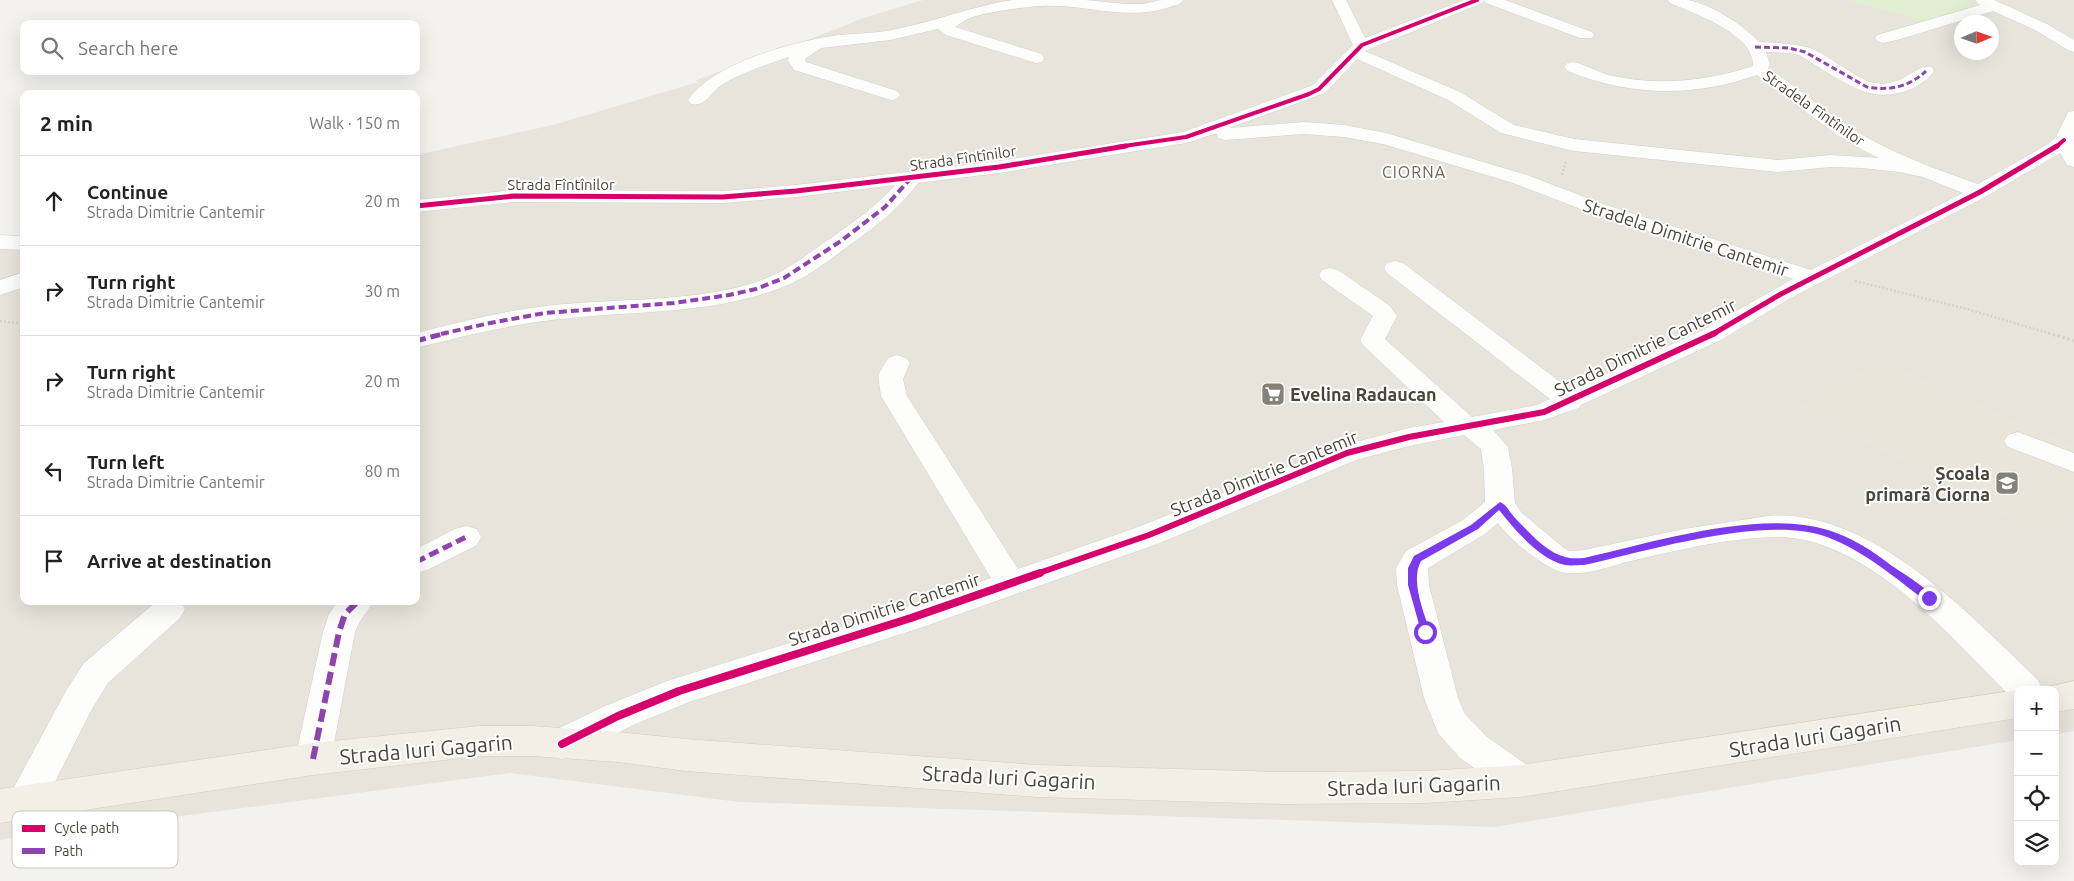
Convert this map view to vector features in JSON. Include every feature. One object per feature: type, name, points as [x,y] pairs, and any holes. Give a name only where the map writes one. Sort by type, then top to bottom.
[{"type":"main road","points":[[2059,697],[2074,695]]},
{"type":"main road","name":"Strada Iuri Gagarin","points":[[12,804],[313,759],[479,741],[562,744],[1048,781],[1336,788],[1426,787],[1521,781],[2014,705]]},
{"type":"street","points":[[697,100],[706,90],[722,79],[769,59],[811,46],[885,37],[957,20],[987,10],[1031,2],[1059,1],[1134,10],[1158,7],[1176,0]]},
{"type":"street","points":[[1339,0],[1347,13],[1358,49],[1454,96],[1508,129],[1593,149],[1698,156],[1778,166],[1831,161],[1862,162],[1906,167],[1929,173]]},
{"type":"street","name":"Strada Fîntînilor","points":[[420,206],[514,196],[723,197],[796,191],[911,178],[1186,137],[1319,89],[1358,49],[1477,0]]},
{"type":"street","points":[[1491,0],[1586,34]]},
{"type":"street","name":"Stradela Fîntînilor","points":[[1573,66],[1611,81],[1648,86],[1688,84],[1726,79],[1759,70],[1762,64],[1755,47],[1742,34],[1720,20],[1675,0]]},
{"type":"street","points":[[1883,38],[1904,34],[1988,3],[2041,27],[2074,47]]},
{"type":"street","points":[[957,20],[946,25],[946,28],[960,35],[1036,58]]},
{"type":"street","points":[[811,46],[797,57],[796,61],[800,66],[891,95]]},
{"type":"street","name":"Stradela Fîntînilor","points":[[1755,47],[1789,48],[1805,52],[1867,87],[1878,90],[1901,87],[1917,81],[1926,71]]},
{"type":"street","name":"Stradela Fîntînilor","points":[[1759,70],[1798,96],[1846,133],[1868,146],[1929,173],[1980,192]]},
{"type":"street","points":[[2074,116],[2064,140],[2074,160]]},
{"type":"street","name":"Stradela Dimitrie Cantemir","points":[[1186,137],[1304,128],[1344,131],[1386,139],[1478,166],[1792,272],[1813,277]]},
{"type":"street","name":"Strada Dimitrie Cantemir","points":[[562,744],[618,716],[679,691],[910,618],[1149,535],[1347,453],[1394,440],[1544,412],[1570,402],[1712,335],[1813,277],[1980,192],[2055,148],[2064,140]]},
{"type":"street","points":[[420,340],[470,327],[525,316],[710,298],[744,291],[782,279],[835,246],[877,214],[904,188],[911,178]]},
{"type":"street","points":[[0,242],[20,244]]},
{"type":"street","name":"Strada Dimitrie Cantemir","points":[[1395,268],[1570,402]]},
{"type":"street","points":[[1330,275],[1382,311],[1385,316],[1383,322],[1372,340],[1456,419],[1485,437],[1494,447],[1498,469],[1500,505],[1511,520],[1553,556],[1566,562],[1584,561],[1712,533],[1781,526],[1827,533],[1849,542],[1929,598],[2022,686]]},
{"type":"street","points":[[0,288],[20,281]]},
{"type":"street","name":"Strada Dimitrie Cantemir","points":[[897,363],[891,370],[890,382],[894,396],[1010,582]]},
{"type":"street","points":[[2018,441],[2074,463]]},
{"type":"street","points":[[1500,505],[1474,527],[1417,559],[1412,568],[1413,585],[1441,698],[1451,724],[1473,747],[1521,781]]},
{"type":"street","points":[[420,560],[466,536]]},
{"type":"street","points":[[313,759],[339,632],[345,614],[354,605]]},
{"type":"street","points":[[12,804],[96,673],[170,609]]},
{"type":"path","points":[[0,322],[20,324]]},
{"type":"shaded area","points":[[923,0],[2074,0],[2074,731],[2059,733],[2059,686],[2014,686],[2014,741],[1495,827],[739,802],[510,773],[178,817],[178,811],[12,811],[12,838],[0,840],[0,235],[20,236],[20,605],[420,605],[420,154],[553,125],[698,82],[696,80],[860,19]]},
{"type":"shaded area","name":"Școala primară Ciorna","points":[[1880,360],[2074,447],[2074,518],[2041,537],[1799,407]]},
{"type":"green space","points":[[1848,0],[1964,0],[1977,6],[1931,21],[1923,21]]},
{"type":"marked path","points":[[1755,47],[1789,48],[1805,52],[1867,87],[1891,89],[1907,85],[1926,71]]},
{"type":"marked path","points":[[420,340],[471,327],[527,316],[564,311],[646,306],[702,300],[756,289],[781,280],[841,241],[885,207],[911,178]]},
{"type":"marked path","points":[[420,560],[466,537]]},
{"type":"marked path","points":[[313,759],[339,632],[345,614],[354,605]]},
{"type":"cycle path","points":[[420,206],[514,196],[723,197],[796,191],[999,167],[1186,137],[1309,94],[1319,89],[1362,45],[1477,0]]},
{"type":"cycle path","points":[[562,744],[618,716],[679,691],[911,618],[1149,535],[1347,453],[1409,437],[1544,412],[1712,335],[1781,294],[1980,192],[2055,148],[2064,140]]},
{"type":"place","name":"Evelina Radaucan","points":[[1273,394]]},
{"type":"place","name":"Școala primară Ciorna","points":[[2007,483]]},
{"type":"district","name":"CIORNA","points":[[1414,172]]},
{"type":"route","points":[[1425,632],[1413,585],[1412,568],[1417,559],[1474,527],[1500,505],[1511,520],[1535,542],[1553,556],[1566,562],[1584,561],[1712,533],[1781,526],[1804,528],[1827,533],[1849,542],[1929,598]]}]
